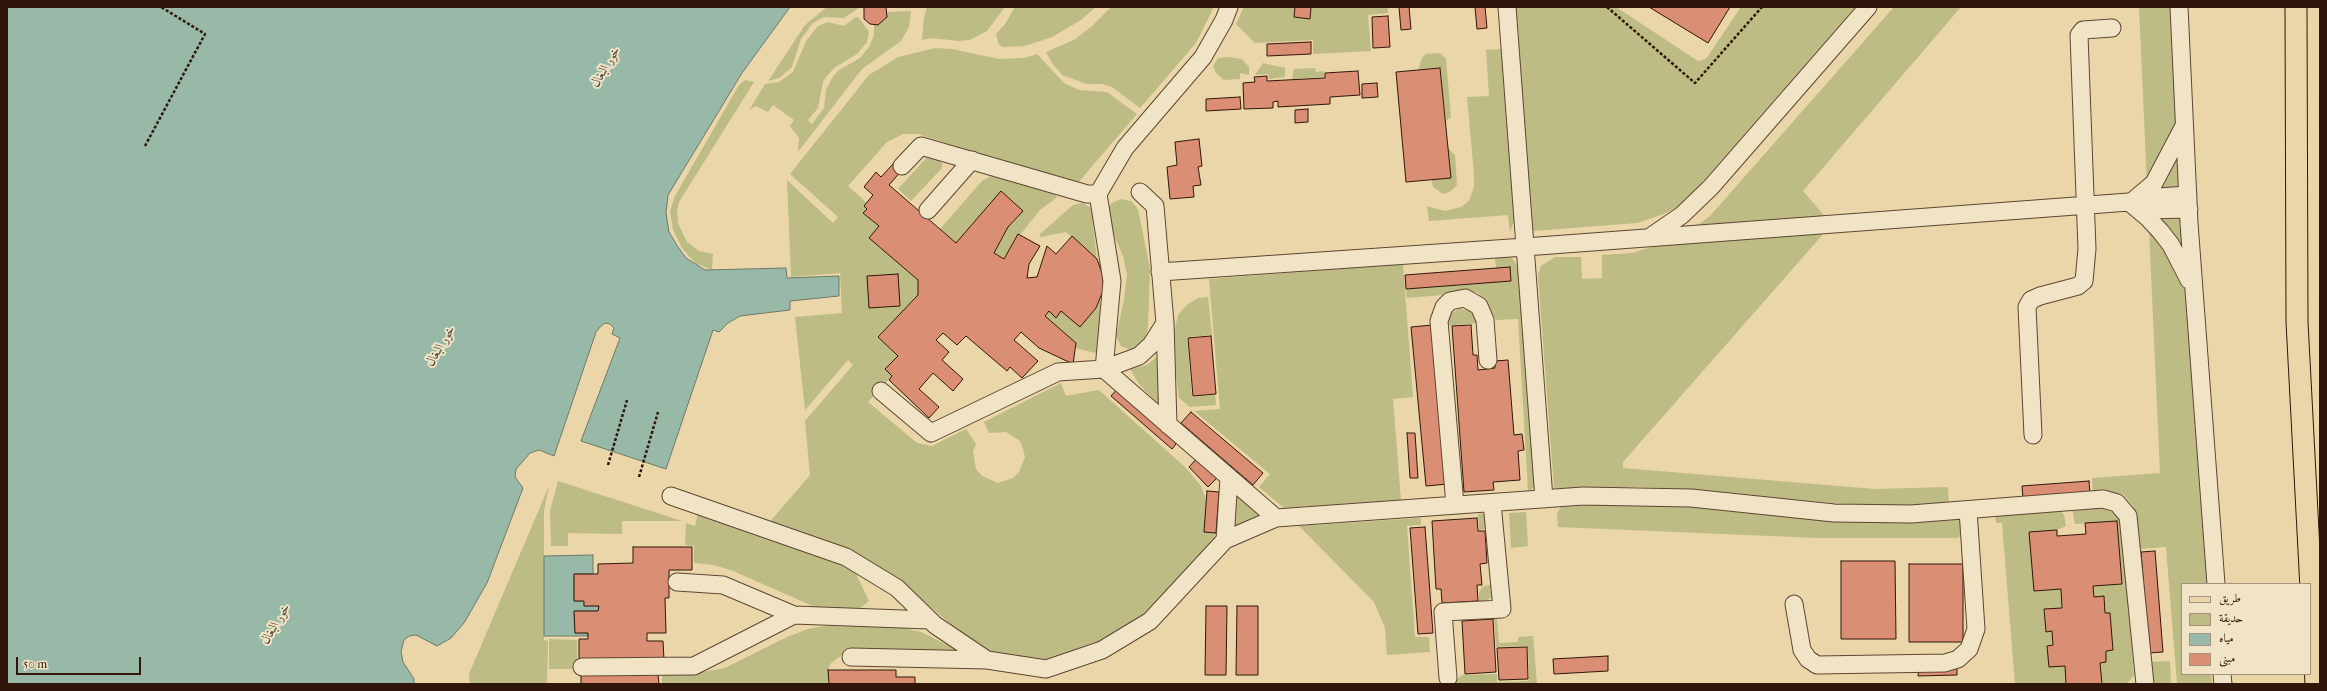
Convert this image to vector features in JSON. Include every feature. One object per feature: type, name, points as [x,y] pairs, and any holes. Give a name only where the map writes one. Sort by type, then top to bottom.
[{"type":"main road","points":[[2296,7],[2297,322],[2311,583]]},
{"type":"main road","points":[[2311,589],[2316,684]]},
{"type":"street","points":[[1104,369],[1112,281],[1098,194],[1125,148],[1203,57],[1224,20],[1229,7]]},
{"type":"street","points":[[1506,7],[1544,499]]},
{"type":"street","points":[[1648,238],[1682,215],[1711,187],[1868,7]]},
{"type":"street","points":[[2179,7],[2188,202],[2216,583]]},
{"type":"street","points":[[2033,435],[2027,307],[2031,300],[2040,296],[2078,286],[2084,281],[2087,249],[2079,35],[2083,30],[2112,28]]},
{"type":"street","points":[[2129,202],[2154,183],[2185,124]]},
{"type":"street","points":[[902,166],[921,146],[1087,194],[1098,194]]},
{"type":"street","points":[[928,210],[972,160]]},
{"type":"street","points":[[1140,192],[1155,206],[1165,323],[1168,425]]},
{"type":"street","points":[[1160,272],[1525,247],[2129,202],[2145,210],[2188,202]]},
{"type":"street","points":[[2129,202],[2148,218],[2171,244],[2194,290]]},
{"type":"street","points":[[1455,505],[1439,321],[1444,307],[1450,302],[1465,298],[1479,306],[1485,320],[1488,360]]},
{"type":"street","points":[[881,391],[931,433],[1058,372],[1104,369],[1139,356],[1151,345],[1165,323]]},
{"type":"street","points":[[1104,369],[1276,518]]},
{"type":"street","points":[[1225,540],[1229,478]]},
{"type":"street","points":[[671,496],[846,558],[897,588],[929,620],[987,660]]},
{"type":"street","points":[[851,657],[987,660],[1046,669],[1102,650],[1150,621],[1225,540],[1276,518],[1583,496],[1691,498],[1834,513],[1911,514],[2103,499],[2118,503],[2128,516],[2145,684]]},
{"type":"street","points":[[1448,678],[1443,612],[1502,609],[1492,502]]},
{"type":"street","points":[[1794,604],[1802,650],[1808,659],[1817,665],[1945,664],[1958,659],[1969,649],[1976,629],[1968,510]]},
{"type":"street","points":[[677,582],[723,585],[794,615],[929,620]]},
{"type":"street","points":[[582,667],[694,666],[794,615]]},
{"type":"path","points":[[145,146],[205,34],[161,7]]},
{"type":"path","points":[[1607,7],[1696,83],[1762,7]]},
{"type":"path","points":[[608,465],[627,400]]},
{"type":"path","points":[[639,477],[658,412]]},
{"type":"green space","points":[[827,7],[860,7],[844,18],[824,17],[813,23],[801,39],[792,67],[779,78],[768,81],[805,25]]},
{"type":"green space","points":[[927,7],[1005,7],[987,31],[970,40],[958,41],[932,38],[922,40],[924,18]]},
{"type":"green space","points":[[1015,7],[1096,7],[1081,20],[1052,37],[1025,46],[1003,47],[999,45],[996,34],[1005,24]]},
{"type":"green space","points":[[1111,7],[1214,7],[1196,43],[1140,108],[1112,87],[1102,84],[1087,84],[1062,75],[1052,63],[1046,52],[1074,40],[1092,26]]},
{"type":"green space","points":[[1244,7],[1388,7],[1388,13],[1368,15],[1371,51],[1313,54],[1313,40],[1255,43],[1236,24]]},
{"type":"green space","points":[[1515,7],[1616,7],[1698,61],[1706,59],[1741,7],[1855,7],[1683,204],[1664,214],[1637,223],[1533,231]]},
{"type":"green space","points":[[1894,7],[1961,7],[1803,191],[1828,220],[1825,232],[1623,462],[1623,468],[1874,489],[1948,487],[1949,504],[1875,507],[1683,489],[1637,487],[1554,489],[1538,275],[1541,266],[1555,257],[1581,257],[1582,279],[1602,278],[1602,255],[1632,253],[1681,238],[1710,216]]},
{"type":"green space","points":[[2139,7],[2177,7],[2207,583],[2181,583],[2181,675],[2211,675],[2212,684],[2177,684],[2166,547],[2139,549],[2134,507],[2124,495],[2118,493],[2093,493],[2092,478],[2160,473]]},
{"type":"green space","points":[[911,11],[909,27],[901,41],[862,69],[798,152],[799,138],[790,126],[794,120],[773,105],[768,112],[756,106],[749,110],[765,84],[779,82],[793,72],[806,41],[818,26],[828,22],[844,26],[856,17],[859,18],[869,32],[867,42],[857,54],[834,68],[827,76],[823,82],[818,108],[808,120],[812,124],[824,108],[826,90],[832,78],[839,70],[860,58],[869,47],[874,35],[874,25],[885,20],[888,12]]},
{"type":"green space","points":[[935,48],[952,49],[999,59],[1024,58],[1037,54],[1064,83],[1079,90],[1107,92],[1137,114],[1076,185],[918,134],[903,134],[887,142],[848,186],[867,203],[864,206],[867,209],[863,213],[879,226],[870,238],[918,280],[918,295],[878,337],[898,356],[885,369],[892,376],[868,402],[917,443],[932,446],[966,429],[976,444],[973,452],[976,469],[982,476],[998,483],[1013,478],[1019,472],[1025,457],[1020,441],[1006,432],[989,433],[984,422],[1061,383],[1066,396],[1099,390],[1186,468],[1201,486],[1206,500],[1204,532],[1216,533],[1211,545],[1154,609],[1106,641],[1048,660],[1011,658],[984,649],[958,630],[894,577],[769,523],[810,475],[805,421],[853,365],[848,360],[805,410],[795,317],[842,313],[840,273],[791,277],[787,180],[833,223],[838,217],[790,174],[869,75],[898,57]]},
{"type":"green space","points":[[1501,49],[1516,216],[1510,232],[1508,215],[1429,221],[1427,206],[1445,211],[1461,207],[1469,201],[1474,187],[1474,174],[1467,97],[1489,96],[1486,50]]},
{"type":"green space","points":[[1440,53],[1446,59],[1451,117],[1446,121],[1440,68],[1418,70],[1422,58],[1426,54]]},
{"type":"green space","points":[[1228,57],[1242,59],[1249,67],[1249,75],[1240,73],[1240,79],[1224,80],[1216,73],[1213,66],[1218,58]]},
{"type":"green space","points":[[1263,63],[1285,68],[1285,77],[1269,79],[1268,74],[1255,75]]},
{"type":"green space","points":[[1315,68],[1316,72],[1324,71],[1324,77],[1292,79],[1294,69]]},
{"type":"green space","points":[[745,80],[754,82],[679,202],[677,211],[678,223],[687,242],[699,251],[713,254],[712,270],[695,263],[682,248],[673,230],[670,211],[675,196],[739,85]]},
{"type":"green space","points":[[1448,148],[1455,155],[1457,185],[1450,192],[1443,194],[1433,187],[1431,179],[1451,177]]},
{"type":"green space","points":[[929,155],[938,158],[942,163],[942,168],[911,201],[898,189]]},
{"type":"green space","points":[[991,176],[1054,193],[1057,197],[1039,211],[1020,235],[1018,234],[1004,259],[994,253],[1008,227],[1023,211],[1001,192],[956,243],[940,229],[982,181]]},
{"type":"green space","points":[[1121,199],[1131,201],[1138,209],[1150,269],[1148,326],[1145,342],[1136,349],[1131,350],[1121,346],[1116,336],[1124,300],[1127,274],[1123,256],[1110,226],[1109,207],[1112,203]]},
{"type":"green space","points":[[1082,203],[1091,208],[1097,259],[1066,232],[1041,237],[1039,235],[1073,205]]},
{"type":"green space","points":[[1511,257],[1523,274],[1536,487],[1528,491],[1518,319],[1496,320],[1485,299],[1477,292],[1407,298],[1406,289],[1511,281],[1510,267],[1496,268],[1495,258]]},
{"type":"green space","points":[[1403,264],[1413,397],[1393,399],[1401,500],[1284,508],[1259,487],[1270,474],[1194,411],[1220,409],[1209,279]]},
{"type":"green space","points":[[1208,297],[1212,335],[1187,337],[1192,397],[1215,395],[1216,405],[1190,407],[1179,398],[1172,342],[1178,315],[1188,304],[1198,298]]},
{"type":"green space","points":[[1100,299],[1102,335],[1101,347],[1095,353],[1076,348],[1076,343],[1045,316],[1049,311],[1056,318],[1061,311],[1080,327],[1096,308]]},
{"type":"green space","points":[[1459,309],[1469,310],[1474,314],[1478,323],[1446,326],[1450,314]]},
{"type":"green space","points":[[1159,355],[1163,401],[1158,404],[1139,384],[1130,369],[1147,365]]},
{"type":"green space","points":[[558,481],[682,521],[622,521],[622,534],[568,533],[568,546],[551,546],[550,511]]},
{"type":"green space","points":[[549,486],[544,511],[544,640],[548,641],[547,684],[470,684],[469,674]]},
{"type":"green space","points":[[1237,492],[1264,514],[1231,531]]},
{"type":"green space","points":[[1617,504],[1669,505],[1813,520],[1885,522],[1963,518],[1964,532],[1958,538],[1817,538],[1558,527],[1557,513],[1561,507]]},
{"type":"green space","points":[[2097,507],[2111,512],[2121,521],[2134,675],[2127,684],[2102,684],[2100,663],[2106,662],[2106,651],[2113,650],[2110,613],[2105,613],[2104,596],[2094,597],[2093,586],[2122,584],[2117,521],[2075,524],[2072,508]]},
{"type":"green space","points":[[2059,510],[2064,515],[2066,526],[2057,530],[2029,532],[2034,591],[2061,589],[2062,608],[2044,610],[2046,631],[2052,631],[2053,645],[2047,646],[2049,666],[2065,666],[2066,684],[2015,684],[2002,523],[1996,523],[1995,515]]},
{"type":"green space","points":[[698,512],[839,563],[855,572],[869,601],[858,610],[836,611],[815,607],[733,571],[714,565],[694,563],[694,546],[685,545],[686,523],[695,526]]},
{"type":"green space","points":[[1526,512],[1528,546],[1511,548],[1509,513]]},
{"type":"green space","points":[[1487,513],[1492,548],[1487,548],[1486,529],[1479,530],[1478,514]]},
{"type":"green space","points":[[1421,518],[1421,525],[1407,526],[1415,637],[1429,637],[1430,652],[1387,655],[1385,628],[1374,602],[1299,526]]},
{"type":"green space","points":[[1496,583],[1495,595],[1481,604],[1479,603],[1479,593],[1482,587]]},
{"type":"green space","points":[[1494,618],[1497,619],[1499,643],[1518,642],[1518,637],[1533,636],[1537,684],[1442,684],[1441,682],[1455,681],[1462,675],[1497,674],[1497,682],[1529,681],[1528,646],[1496,647]]},
{"type":"green space","points":[[825,626],[899,627],[921,632],[958,650],[857,650],[842,655],[831,663],[828,670],[828,684],[662,684],[662,673],[702,672],[725,668],[787,637],[808,629]]},
{"type":"green space","points":[[549,639],[577,640],[577,669],[549,669]]},
{"type":"green space","points":[[2170,661],[2171,684],[2150,684],[2149,662]]},
{"type":"water","name":"خور البغال","points":[[7,7],[790,7],[742,73],[668,195],[666,213],[669,232],[686,258],[705,270],[786,268],[787,278],[839,276],[839,296],[790,301],[790,310],[740,316],[728,323],[719,332],[713,330],[666,469],[581,441],[620,338],[612,334],[614,328],[610,324],[605,323],[600,327],[596,332],[554,456],[539,450],[530,453],[516,469],[515,477],[523,488],[487,583],[464,623],[451,638],[437,646],[416,635],[409,636],[404,640],[401,651],[403,662],[414,679],[414,684],[7,684]]},
{"type":"water","points":[[593,555],[593,574],[574,574],[574,601],[584,601],[584,606],[599,606],[598,611],[574,611],[575,633],[588,633],[588,636],[544,636],[544,556]]},
{"type":"building","points":[[864,7],[886,7],[887,17],[878,25],[870,24],[864,19]]},
{"type":"building","points":[[1295,7],[1311,7],[1310,19],[1294,17]]},
{"type":"building","points":[[1399,7],[1409,7],[1411,29],[1401,30]]},
{"type":"building","points":[[1475,7],[1485,7],[1487,28],[1477,29]]},
{"type":"building","points":[[1649,7],[1730,7],[1708,43]]},
{"type":"building","points":[[1388,16],[1390,47],[1373,48],[1372,17]]},
{"type":"building","points":[[1311,42],[1311,54],[1267,56],[1267,44]]},
{"type":"building","points":[[1440,68],[1451,178],[1406,182],[1396,72]]},
{"type":"building","points":[[1358,71],[1360,95],[1330,97],[1330,104],[1278,107],[1278,101],[1273,102],[1273,108],[1244,109],[1243,83],[1255,82],[1254,77],[1267,76],[1267,81],[1325,78],[1325,73]]},
{"type":"building","points":[[1377,83],[1378,97],[1362,98],[1362,84]]},
{"type":"building","points":[[1240,97],[1241,109],[1206,111],[1206,99]]},
{"type":"building","points":[[1308,109],[1308,122],[1295,123],[1295,110]]},
{"type":"building","points":[[1199,139],[1202,166],[1198,167],[1201,185],[1193,186],[1194,197],[1170,199],[1167,167],[1177,165],[1175,142]]},
{"type":"building","points":[[894,163],[902,170],[889,185],[956,243],[1001,191],[1023,211],[1008,227],[994,253],[1004,259],[1018,234],[1040,246],[1029,264],[1027,278],[1037,277],[1047,246],[1056,254],[1072,236],[1097,259],[1103,276],[1103,291],[1096,308],[1080,327],[1061,311],[1056,318],[1049,311],[1045,316],[1076,343],[1073,364],[1039,348],[1021,332],[1014,340],[1038,361],[1022,378],[1010,367],[1007,371],[966,336],[957,345],[943,333],[936,340],[949,352],[942,360],[963,379],[953,391],[933,373],[919,389],[939,407],[929,418],[889,380],[892,376],[885,369],[898,356],[878,337],[918,295],[918,280],[869,238],[879,226],[863,213],[867,209],[864,206],[873,195],[864,187],[876,172],[881,177]]},
{"type":"building","points":[[1510,267],[1511,281],[1406,289],[1405,275]]},
{"type":"building","points":[[898,274],[900,306],[869,308],[867,276]]},
{"type":"building","points":[[1433,325],[1448,484],[1426,486],[1411,327]]},
{"type":"building","points":[[1471,325],[1473,355],[1477,355],[1478,370],[1495,368],[1495,361],[1508,360],[1514,435],[1522,434],[1524,450],[1518,451],[1520,480],[1493,482],[1494,490],[1464,492],[1452,326]]},
{"type":"building","points":[[1211,336],[1216,394],[1193,396],[1188,338]]},
{"type":"building","points":[[1119,387],[1179,440],[1172,449],[1111,396]]},
{"type":"building","points":[[1191,412],[1263,473],[1253,485],[1181,423]]},
{"type":"building","points":[[1407,433],[1415,433],[1418,478],[1410,478]]},
{"type":"building","points":[[1198,457],[1217,478],[1208,487],[1189,467]]},
{"type":"building","points":[[2089,481],[2090,493],[2023,499],[2022,486]]},
{"type":"building","points":[[1207,491],[1219,492],[1216,533],[1204,532]]},
{"type":"building","points":[[1477,518],[1478,531],[1485,531],[1487,563],[1480,564],[1482,585],[1477,585],[1478,601],[1442,603],[1441,589],[1436,589],[1432,521]]},
{"type":"building","points":[[2117,521],[2122,584],[2093,586],[2094,597],[2104,596],[2105,613],[2110,613],[2113,650],[2106,651],[2106,662],[2100,663],[2102,684],[2066,684],[2065,666],[2049,667],[2047,646],[2053,645],[2052,631],[2046,632],[2044,609],[2062,608],[2061,589],[2034,591],[2029,532],[2057,530],[2057,536],[2086,534],[2085,523]]},
{"type":"building","points":[[1425,527],[1433,633],[1418,634],[1410,528]]},
{"type":"building","points":[[633,547],[692,547],[692,570],[669,570],[669,598],[665,598],[666,633],[647,633],[647,641],[663,641],[664,660],[579,660],[579,639],[588,639],[588,633],[575,633],[574,611],[598,611],[599,606],[584,606],[584,601],[574,601],[574,574],[598,574],[598,564],[633,563]]},
{"type":"building","points":[[2155,551],[2163,652],[2149,653],[2141,552]]},
{"type":"building","points":[[1841,561],[1895,561],[1896,639],[1841,639]]},
{"type":"building","points":[[1909,564],[1963,564],[1963,642],[1909,642]]},
{"type":"building","points":[[1206,606],[1227,606],[1226,675],[1205,675]]},
{"type":"building","points":[[1237,606],[1258,606],[1258,675],[1236,675]]},
{"type":"building","points":[[1493,619],[1496,672],[1465,674],[1462,621]]},
{"type":"building","points":[[1527,647],[1528,679],[1499,680],[1497,648]]},
{"type":"building","points":[[1608,656],[1608,671],[1554,674],[1553,659]]},
{"type":"building","points":[[1957,664],[1957,675],[1918,676],[1919,666]]},
{"type":"building","points":[[828,670],[896,670],[896,677],[915,677],[915,684],[829,684]]},
{"type":"building","points":[[581,673],[658,674],[659,684],[581,684]]}]
